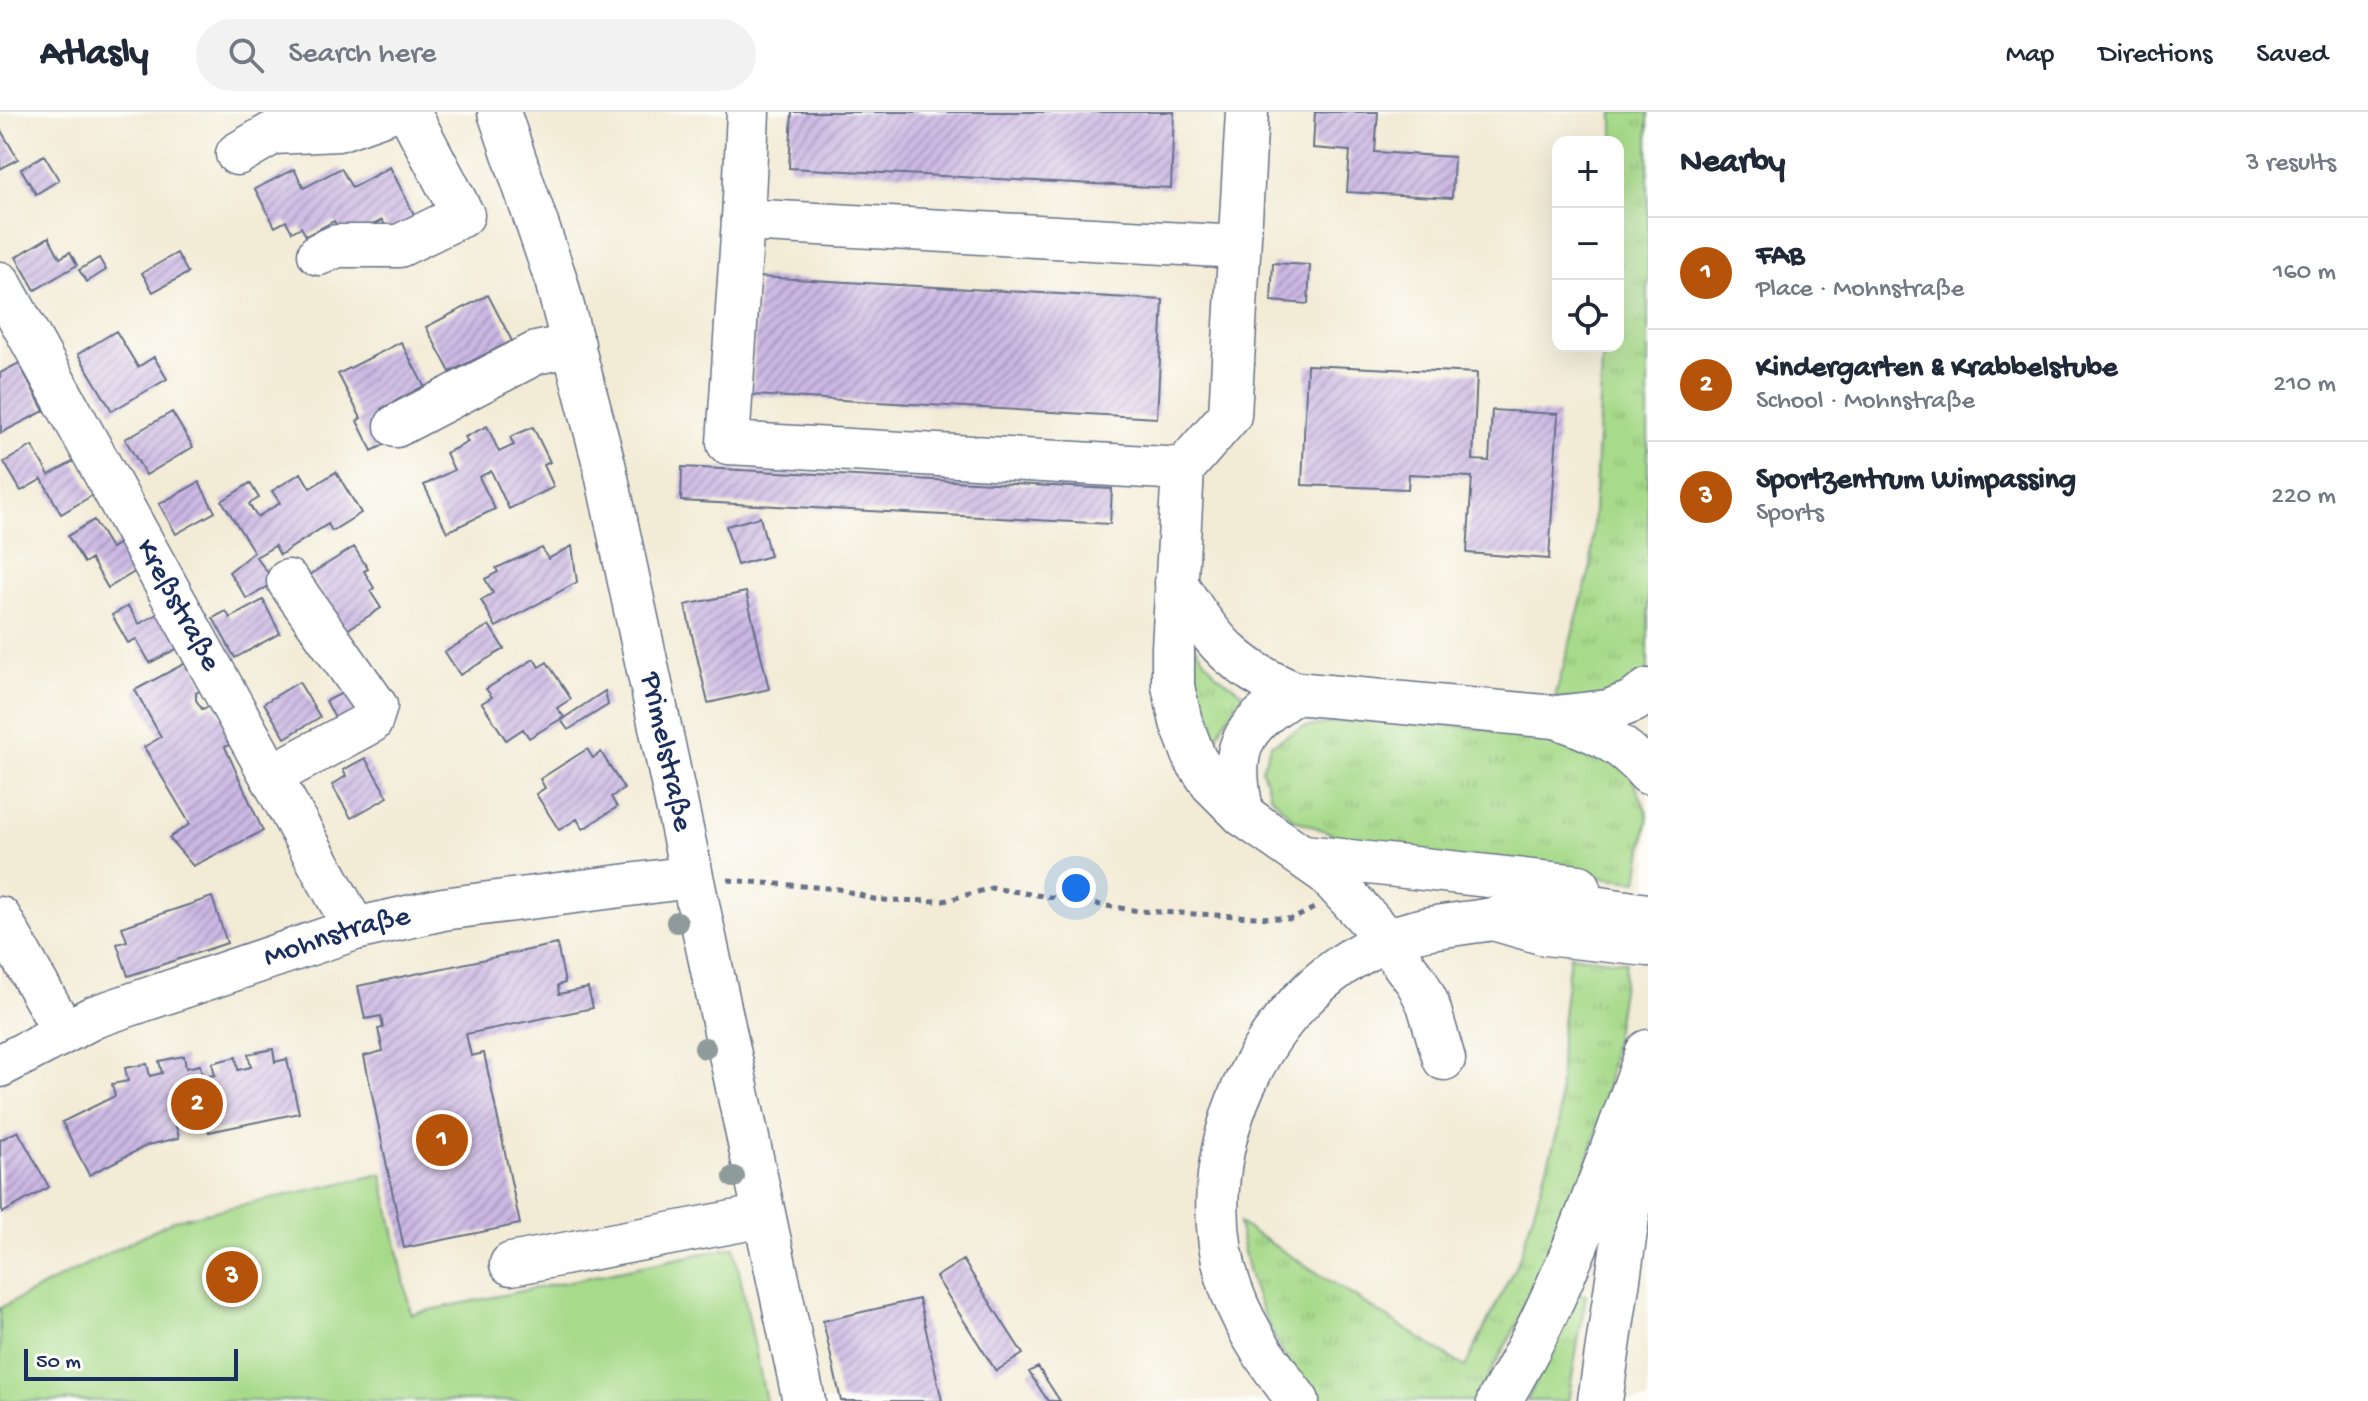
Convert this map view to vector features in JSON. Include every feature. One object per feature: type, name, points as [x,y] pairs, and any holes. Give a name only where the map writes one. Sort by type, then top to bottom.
[{"type":"highway","points":[[1499,1401],[1543,1324],[1569,1268],[1648,1052]]},
{"type":"highway","points":[[1600,1401],[1648,1072]]},
{"type":"street","points":[[237,154],[273,133],[338,130],[389,112]]},
{"type":"street","points":[[319,254],[337,246],[399,246],[463,215],[409,112]]},
{"type":"street","name":"Primelstraße","points":[[499,112],[528,191],[574,345],[604,464],[804,1401]]},
{"type":"street","points":[[748,112],[728,443],[1183,469]]},
{"type":"street","points":[[1247,112],[1230,415],[1183,469],[1173,686],[1181,722],[1195,759],[1212,784],[1243,815],[1304,856],[1342,888],[1387,941],[1417,982],[1428,1004],[1444,1059]]},
{"type":"street","points":[[743,220],[1239,247]]},
{"type":"street","name":"Kreßstraße","points":[[0,283],[355,929]]},
{"type":"street","points":[[396,426],[536,353],[574,345]]},
{"type":"street","points":[[271,776],[371,722],[376,706],[288,581]]},
{"type":"street","points":[[1176,583],[1217,644],[1261,679],[1295,693],[1555,717],[1608,711],[1634,701],[1648,690]]},
{"type":"street","points":[[1243,815],[1235,779],[1235,759],[1242,738],[1269,709],[1295,693]]},
{"type":"street","points":[[1555,717],[1604,735],[1629,752],[1648,773]]},
{"type":"street","points":[[1304,856],[1557,907],[1648,915]]},
{"type":"street","name":"Mohnstraße","points":[[0,1066],[94,1017],[355,929],[443,909],[691,877]]},
{"type":"street","points":[[1298,1401],[1247,1327],[1232,1291],[1218,1218],[1218,1175],[1225,1138],[1247,1079],[1284,1021],[1331,975],[1387,941],[1441,924],[1493,919],[1648,894]]},
{"type":"street","points":[[1557,907],[1648,945]]},
{"type":"street","points":[[0,918],[64,1032]]},
{"type":"street","points":[[511,1264],[764,1216]]},
{"type":"path","points":[[691,877],[839,889],[877,900],[944,901],[992,888],[1139,911],[1293,919],[1313,910],[1342,888]]},
{"type":"green space","points":[[1613,112],[1648,112],[1648,671],[1599,705],[1555,697],[1591,566],[1603,352],[1624,352],[1624,136],[1613,136]]},
{"type":"green space","points":[[1189,638],[1216,674],[1244,694],[1221,728],[1212,752],[1194,702]]},
{"type":"green space","points":[[1352,720],[1457,726],[1594,743],[1629,769],[1648,815],[1638,881],[1394,857],[1293,819],[1270,795],[1262,769],[1271,745],[1301,728]]},
{"type":"green space","points":[[1570,955],[1626,962],[1604,1108],[1563,1241],[1475,1401],[1319,1401],[1276,1341],[1256,1295],[1239,1223],[1465,1367],[1519,1259],[1559,1127],[1561,1033]]},
{"type":"green space","points":[[382,1174],[411,1314],[734,1247],[766,1401],[0,1401],[0,1308],[174,1220]]},
{"type":"green space","points":[[1576,1293],[1586,1295],[1568,1401],[1527,1401]]},
{"type":"building","points":[[792,112],[1174,112],[1171,188],[789,168]]},
{"type":"building","points":[[1315,112],[1378,112],[1375,152],[1454,157],[1452,198],[1347,192],[1350,151],[1313,148]]},
{"type":"building","points":[[0,129],[18,159],[0,169]]},
{"type":"building","points":[[44,155],[59,180],[36,194],[21,169]]},
{"type":"building","points":[[390,167],[419,224],[388,230],[382,220],[354,235],[339,231],[334,221],[306,236],[301,227],[292,232],[286,221],[275,227],[255,189],[294,169],[304,188],[341,168],[352,188]]},
{"type":"building","points":[[49,237],[60,258],[70,252],[77,265],[35,290],[16,257]]},
{"type":"building","points":[[177,253],[188,273],[153,292],[142,273]]},
{"type":"building","points":[[99,258],[106,270],[87,282],[79,270]]},
{"type":"building","points":[[1273,263],[1310,265],[1308,304],[1271,301]]},
{"type":"building","points":[[759,277],[1163,300],[1157,418],[752,395]]},
{"type":"building","points":[[488,295],[512,341],[450,372],[426,327]]},
{"type":"building","points":[[116,331],[138,367],[154,357],[167,379],[112,411],[78,354]]},
{"type":"building","points":[[401,342],[424,386],[381,409],[396,439],[372,451],[357,421],[361,418],[338,374]]},
{"type":"building","points":[[19,363],[44,411],[1,433],[0,373]]},
{"type":"building","points":[[1307,365],[1477,373],[1473,460],[1489,461],[1492,410],[1558,414],[1549,559],[1467,553],[1472,477],[1409,474],[1408,489],[1302,485]]},
{"type":"building","points":[[172,412],[193,447],[146,475],[125,439]]},
{"type":"building","points":[[487,426],[499,452],[514,445],[510,437],[533,427],[550,462],[544,465],[554,487],[509,509],[491,471],[479,477],[495,509],[447,532],[424,485],[454,470],[446,453],[468,442],[465,437]]},
{"type":"building","points":[[32,446],[49,475],[74,461],[93,495],[61,514],[42,479],[21,491],[4,462]]},
{"type":"building","points":[[682,467],[1112,489],[1110,524],[681,501]]},
{"type":"building","points":[[336,472],[361,513],[332,531],[328,524],[280,555],[275,546],[256,557],[275,582],[247,599],[229,572],[254,552],[222,501],[250,483],[259,498],[249,504],[257,517],[280,503],[272,491],[301,473],[310,488]]},
{"type":"building","points":[[199,482],[215,512],[176,534],[159,504]]},
{"type":"building","points":[[760,517],[770,556],[737,565],[726,526]]},
{"type":"building","points":[[94,520],[111,548],[129,537],[146,565],[108,588],[91,559],[84,563],[68,536]]},
{"type":"building","points":[[572,546],[577,582],[496,627],[481,600],[493,593],[485,579],[498,572],[496,568],[542,548],[548,559]]},
{"type":"building","points":[[354,547],[368,569],[364,571],[374,588],[370,591],[381,608],[347,630],[309,575]]},
{"type":"building","points":[[746,592],[769,689],[708,703],[685,605]]},
{"type":"building","points":[[263,600],[280,633],[235,658],[213,618],[226,611],[230,618]]},
{"type":"building","points":[[128,606],[139,624],[163,611],[182,646],[150,663],[136,639],[128,643],[112,615]]},
{"type":"building","points":[[489,625],[504,649],[460,675],[445,652]]},
{"type":"building","points":[[534,659],[539,667],[547,662],[571,699],[557,708],[564,717],[529,738],[523,729],[506,740],[482,703],[492,697],[486,689]]},
{"type":"building","points":[[191,660],[205,688],[196,693],[196,700],[202,709],[214,705],[236,741],[225,747],[263,831],[193,866],[169,838],[190,824],[144,747],[161,737],[135,690]]},
{"type":"building","points":[[299,682],[320,717],[285,738],[264,703]]},
{"type":"building","points":[[351,689],[367,711],[339,726],[326,701]]},
{"type":"building","points":[[605,691],[608,705],[568,730],[561,720]]},
{"type":"building","points":[[587,749],[593,758],[601,752],[624,789],[611,797],[617,807],[583,829],[577,819],[559,830],[536,794],[545,788],[540,779]]},
{"type":"building","points":[[365,758],[388,797],[351,818],[332,785],[346,776],[343,770]]},
{"type":"building","points":[[212,897],[227,943],[128,976],[117,944],[127,941],[122,927]]},
{"type":"building","points":[[557,944],[565,983],[558,985],[559,994],[588,988],[593,1008],[466,1034],[471,1056],[484,1053],[520,1224],[404,1248],[364,1056],[383,1051],[378,1029],[383,1028],[381,1016],[365,1019],[358,986]]},
{"type":"building","points":[[273,1049],[275,1062],[287,1059],[299,1113],[209,1132],[206,1120],[176,1126],[179,1138],[148,1145],[89,1175],[62,1122],[115,1096],[112,1084],[128,1081],[125,1068],[147,1064],[150,1076],[162,1073],[159,1061],[184,1056],[186,1068],[200,1065],[203,1077],[215,1075],[212,1063],[236,1057],[238,1070],[251,1067],[248,1054]]},
{"type":"building","points":[[18,1131],[49,1187],[2,1213],[0,1140]]},
{"type":"building","points":[[963,1260],[1023,1354],[996,1371],[936,1277]]},
{"type":"building","points":[[919,1299],[942,1401],[841,1401],[823,1321]]},
{"type":"building","points":[[1038,1367],[1060,1401],[1048,1401],[1029,1372]]},
{"type":"place","name":"Kindergarten & Krabbelstube","points":[[197,1104]]},
{"type":"place","name":"FAB","points":[[442,1140]]},
{"type":"place","name":"Sportzentrum Wimpassing","points":[[232,1277]]}]
